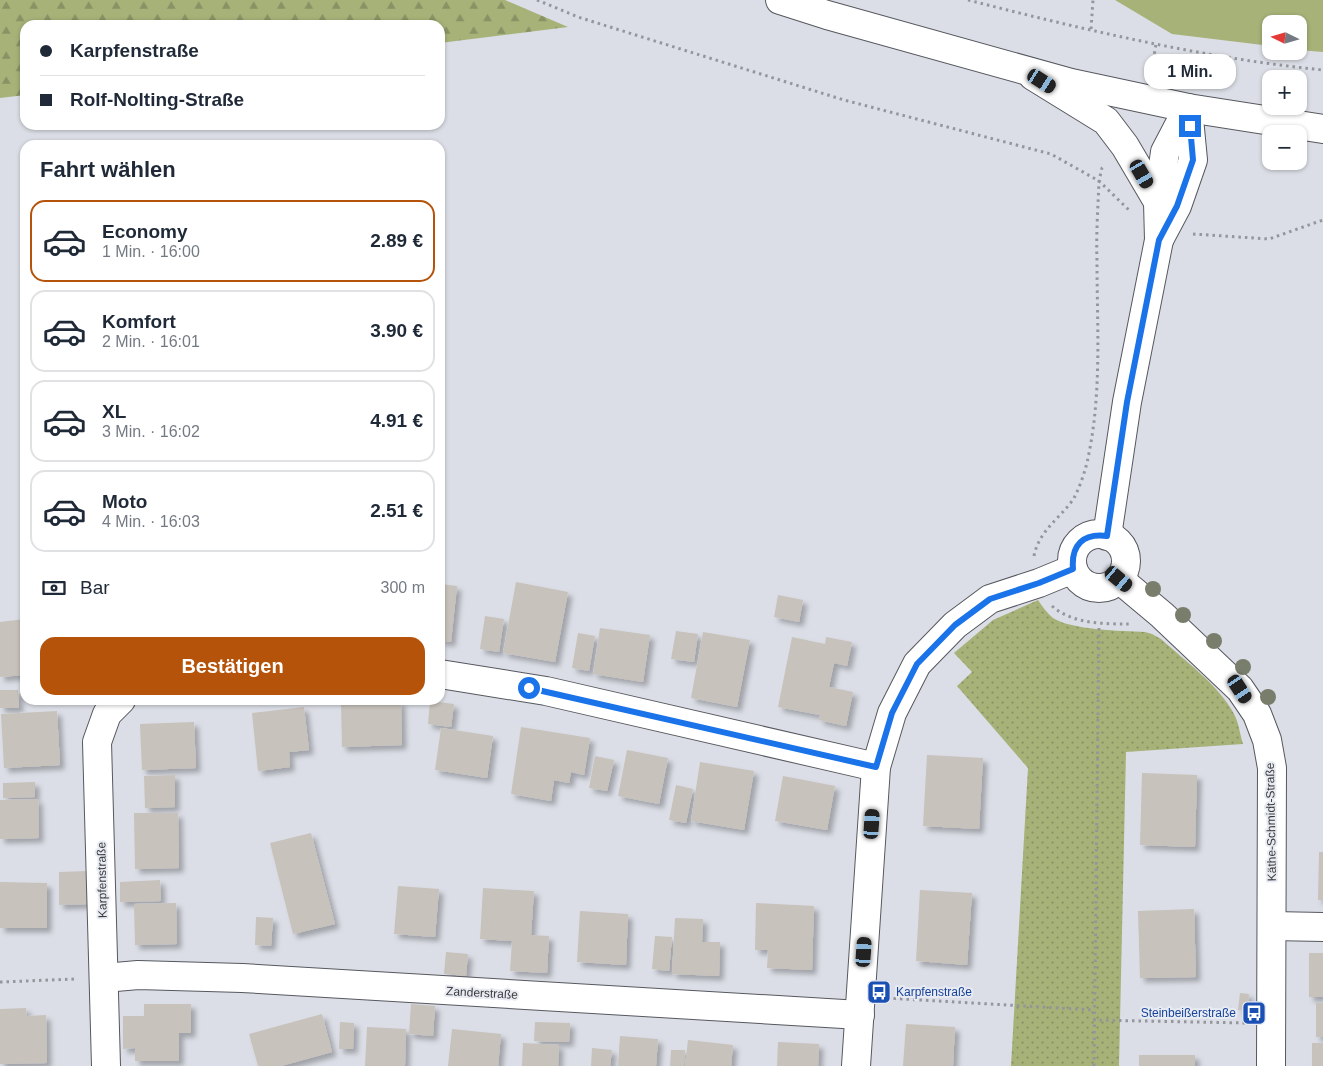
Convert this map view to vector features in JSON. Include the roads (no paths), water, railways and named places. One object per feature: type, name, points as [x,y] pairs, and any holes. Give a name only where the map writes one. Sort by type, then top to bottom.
[{"type":"street","points":[[780,0],[836,18],[1026,71],[1137,98],[1323,129]]},
{"type":"street","points":[[1026,71],[1106,121],[1125,146],[1158,202]]},
{"type":"street","points":[[1107,536],[1127,402],[1159,240],[1158,202],[1165,152],[1188,108]]},
{"type":"street","points":[[1159,240],[1177,206],[1193,160],[1188,108]]},
{"type":"street","points":[[1098,534],[1107,536],[1116,541],[1123,549],[1126,559],[1124,570],[1119,579],[1106,588],[1090,586],[1077,577],[1073,569],[1074,550],[1080,542],[1088,537],[1098,534]]},
{"type":"street","points":[[856,1066],[876,767],[892,713],[917,664],[955,625],[990,599],[1039,583],[1073,569]]},
{"type":"street","name":"Käthe-Schmidt-Straße","points":[[1119,579],[1162,615],[1240,689],[1256,714],[1267,740],[1272,768],[1271,1066]]},
{"type":"street","points":[[445,675],[546,691],[876,767]]},
{"type":"street","name":"Karpfenstraße","points":[[106,1066],[97,742],[107,714],[116,705]]},
{"type":"street","points":[[1272,926],[1323,926]]},
{"type":"street","name":"Zanderstraße","points":[[104,978],[138,975],[242,978],[860,1006]]},
{"type":"place","name":"Karpfenstraße","points":[[879,992]]},
{"type":"place","name":"Steinbeißerstraße","points":[[1254,1013]]}]
